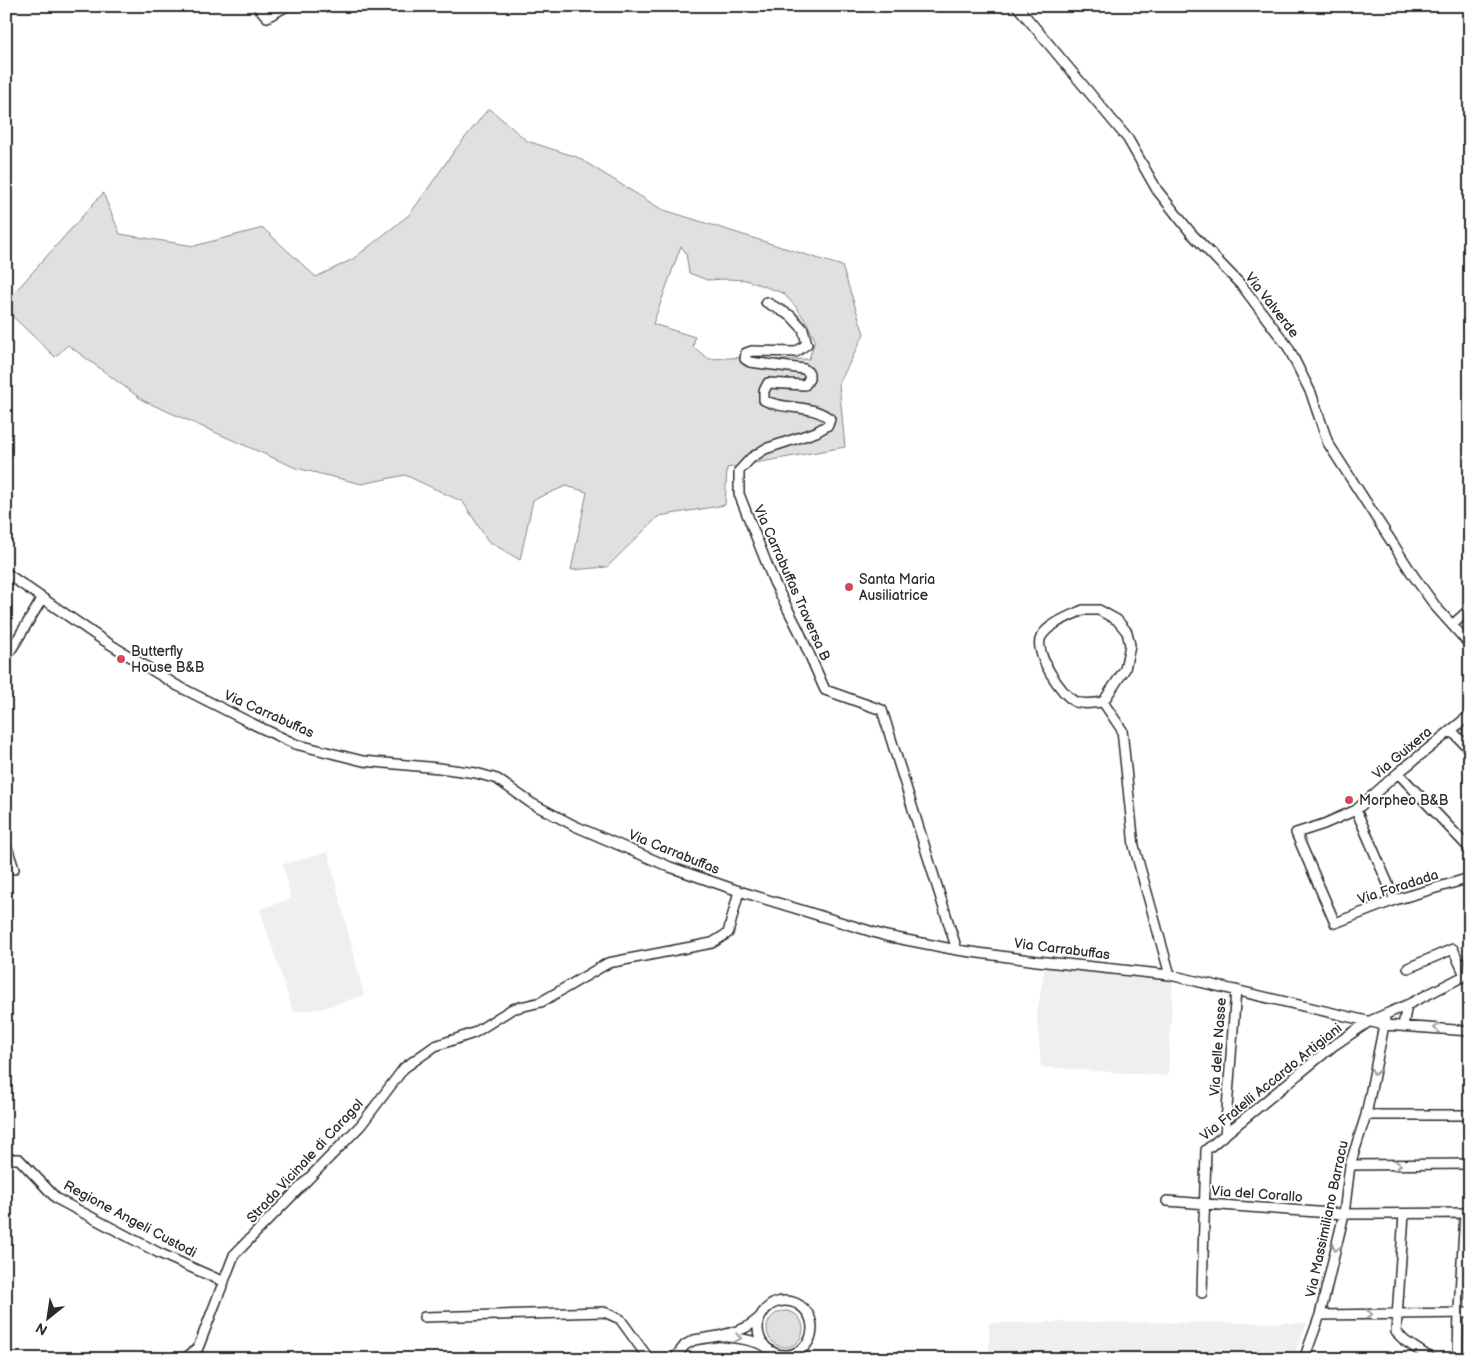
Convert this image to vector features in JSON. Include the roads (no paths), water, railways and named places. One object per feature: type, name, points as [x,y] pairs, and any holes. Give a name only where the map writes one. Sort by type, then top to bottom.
[{"type":"street","points":[[257,6],[267,17],[287,6]]},
{"type":"street","name":"Via Valverde","points":[[1017,6],[1128,139],[1157,190],[1191,233],[1243,288],[1288,347],[1311,393],[1328,443],[1413,576],[1436,607],[1470,645]]},
{"type":"street","name":"Via Carrabuffas Traversa B","points":[[766,302],[791,316],[803,329],[807,344],[796,352],[752,350],[746,353],[745,358],[750,362],[804,369],[809,373],[809,379],[805,386],[768,383],[764,391],[764,400],[772,405],[814,410],[825,414],[830,419],[828,425],[816,432],[765,450],[751,458],[739,472],[738,494],[774,582],[799,631],[825,690],[882,710],[957,950]]},
{"type":"street","name":"Via Carrabuffas","points":[[6,573],[115,648],[176,684],[295,744],[364,761],[476,773],[497,780],[531,803],[576,826],[670,866],[739,892],[886,936],[957,950],[1170,976],[1384,1025],[1403,1026]]},
{"type":"street","points":[[6,658],[42,599]]},
{"type":"street","points":[[1452,625],[1470,609]]},
{"type":"street","points":[[1083,610],[1099,610],[1117,620],[1127,632],[1130,645],[1125,669],[1103,702],[1076,702],[1068,697],[1046,667],[1039,646],[1041,637],[1059,621],[1083,610]]},
{"type":"street","points":[[1103,702],[1122,730],[1134,846],[1170,976]]},
{"type":"street","name":"Via Guixera","points":[[1335,923],[1296,833],[1324,824],[1356,810],[1398,773],[1470,715]]},
{"type":"street","points":[[1451,730],[1470,750]]},
{"type":"street","points":[[1398,773],[1470,849]]},
{"type":"street","points":[[1356,810],[1395,900]]},
{"type":"street","points":[[6,844],[14,869]]},
{"type":"street","name":"Via Foradada","points":[[1335,923],[1395,900],[1470,877]]},
{"type":"street","name":"Strada Vicinale di Caragol","points":[[184,1359],[198,1348],[234,1256],[361,1125],[404,1068],[435,1046],[474,1033],[512,1009],[541,1002],[608,963],[712,942],[728,933],[739,892]]},
{"type":"street","points":[[1408,968],[1453,949],[1467,974]]},
{"type":"street","name":"Via Fratelli Accardo Artigiani","points":[[1202,1293],[1206,1150],[1333,1046],[1370,1021],[1407,1005],[1467,974]]},
{"type":"street","name":"Via delle Nasse","points":[[1224,1135],[1236,990]]},
{"type":"street","points":[[1407,1005],[1403,1026],[1470,1031]]},
{"type":"street","name":"Via Massimiliano Barracu","points":[[1304,1359],[1320,1315],[1344,1214],[1350,1165],[1366,1116],[1387,1014]]},
{"type":"street","points":[[1366,1116],[1470,1115]]},
{"type":"street","name":"Regione Angeli Custodi","points":[[6,1162],[12,1159],[19,1159],[57,1199],[159,1253],[224,1282]]},
{"type":"street","points":[[1350,1165],[1470,1164]]},
{"type":"street","name":"Via del Corallo","points":[[1167,1201],[1344,1214],[1467,1213]]},
{"type":"street","points":[[1458,1359],[1459,1313],[1467,1213]]},
{"type":"street","points":[[1404,1214],[1396,1332],[1405,1341],[1432,1359]]},
{"type":"street","points":[[674,1359],[685,1345],[694,1340],[744,1329],[753,1324],[770,1306],[783,1302],[802,1307],[812,1322],[810,1340],[804,1348],[791,1357],[779,1355],[758,1343],[746,1339],[719,1336]]},
{"type":"street","points":[[424,1317],[604,1312],[620,1319],[649,1359]]},
{"type":"street","points":[[1320,1315],[1470,1313]]},
{"type":"street","points":[[761,1316],[758,1330],[759,1336],[767,1348]]},
{"type":"street","points":[[801,1359],[804,1348]]},
{"type":"place","name":"Santa Maria Ausiliatrice","points":[[849,587]]},
{"type":"place","name":"Butterfly House B&B","points":[[121,659]]},
{"type":"place","name":"Morpheo B&B","points":[[1349,800]]}]
